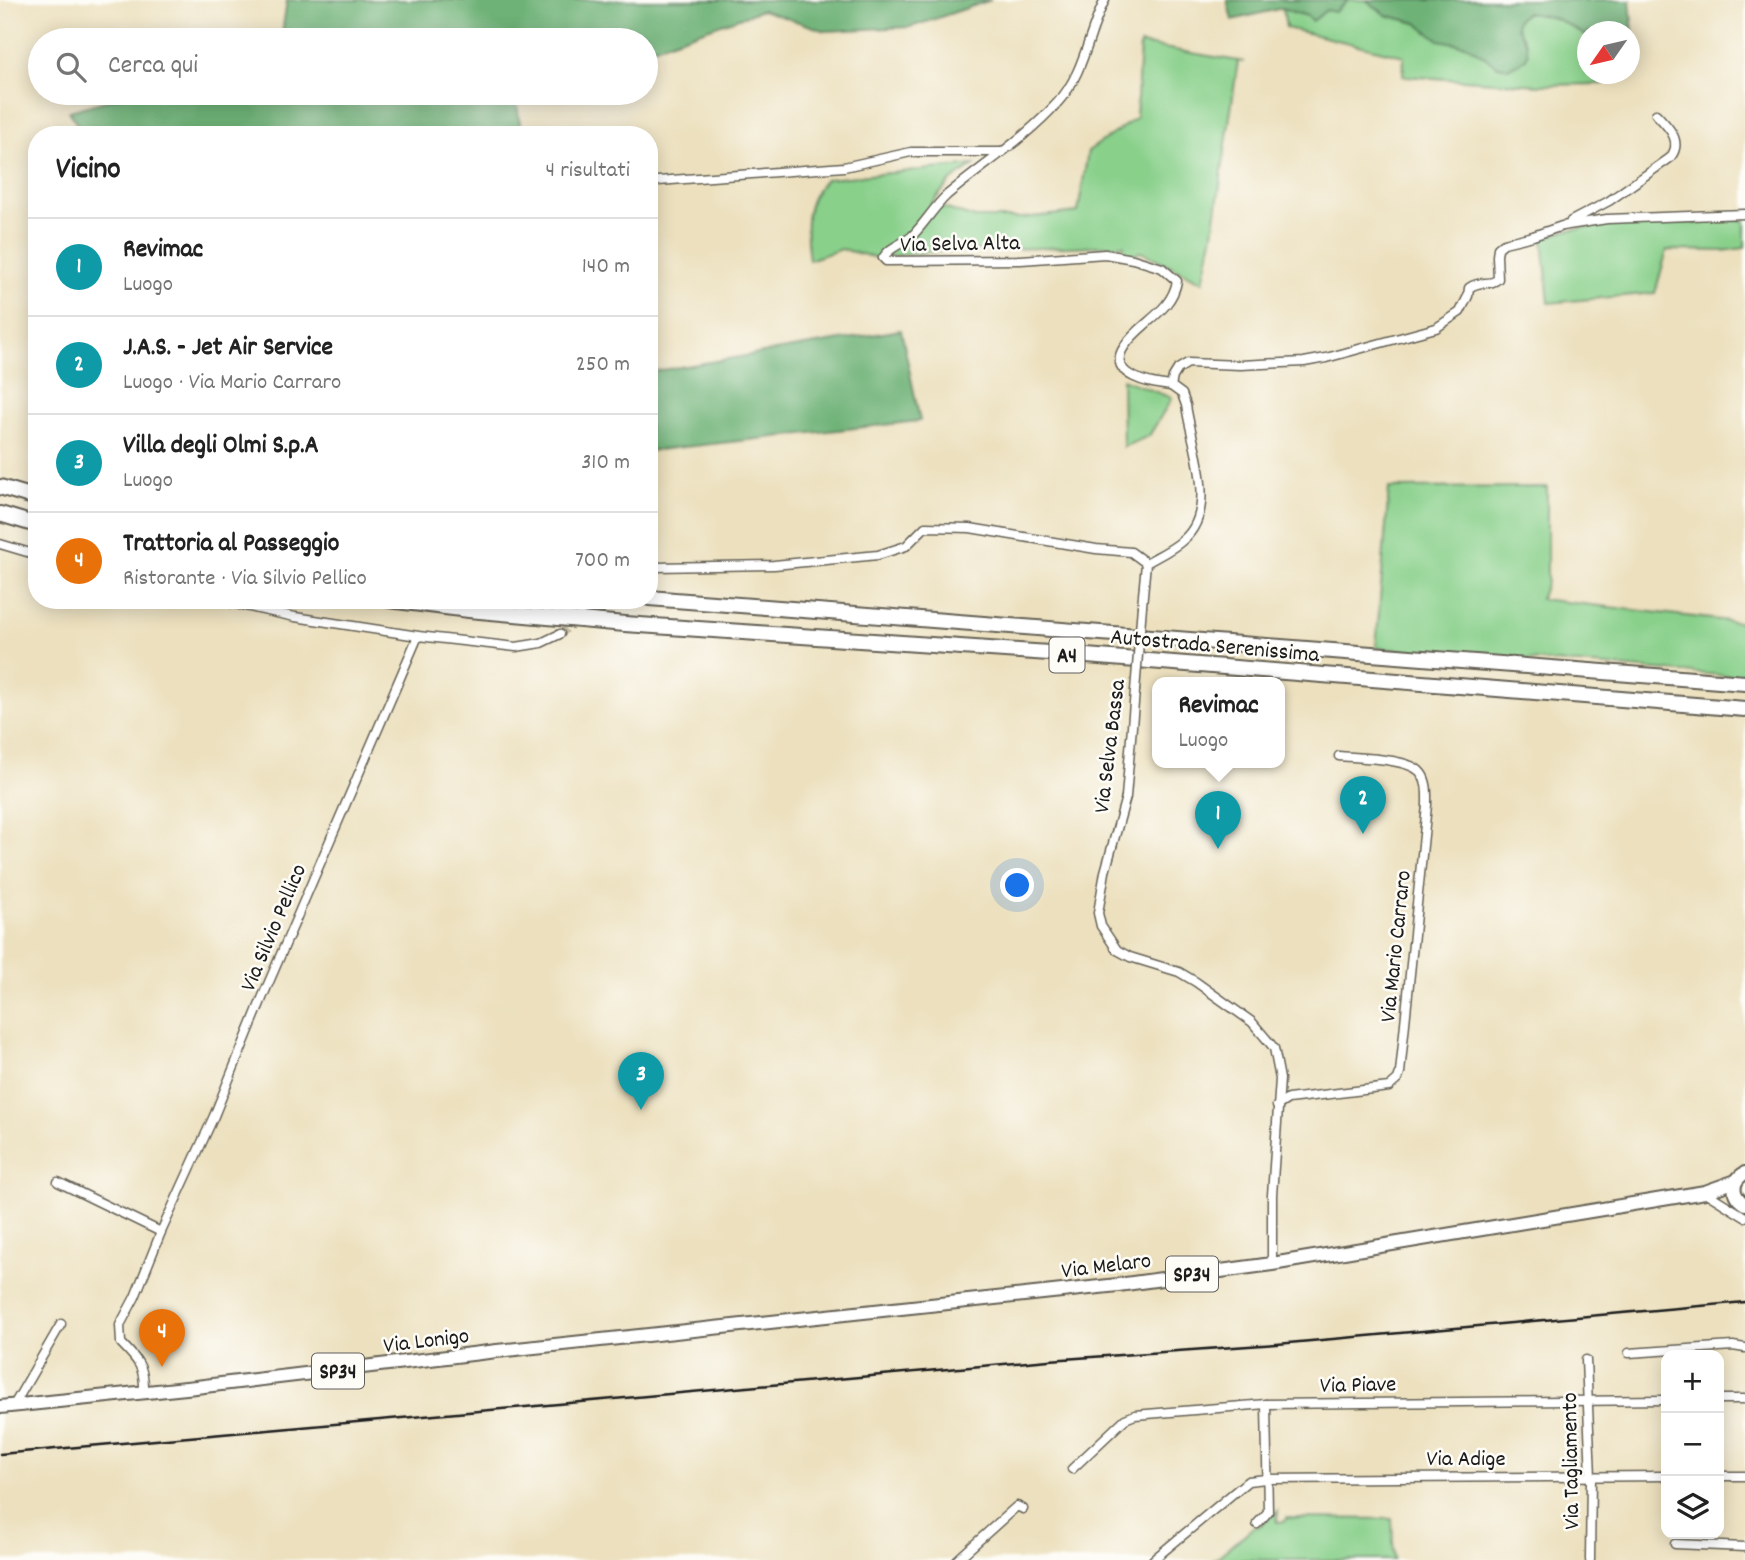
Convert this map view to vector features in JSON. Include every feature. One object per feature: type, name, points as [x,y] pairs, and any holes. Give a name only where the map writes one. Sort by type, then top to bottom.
[{"type":"highway","points":[[0,487],[28,495]]},
{"type":"highway","points":[[0,514],[28,522]]},
{"type":"highway","name":"Autostrada Serenissima","points":[[658,599],[1745,682]]},
{"type":"highway","name":"Autostrada Serenissima","points":[[461,609],[625,624],[1049,653],[1745,709]]},
{"type":"main road","name":"Via Melaro","points":[[676,1333],[1105,1286],[1272,1264],[1705,1192],[1743,1175]]},
{"type":"main road","name":"Via Melaro","points":[[1743,1175],[1735,1195],[1743,1203]]},
{"type":"main road","name":"Via Melaro","points":[[1705,1192],[1725,1195],[1743,1203]]},
{"type":"main road","name":"Via Lonigo","points":[[0,1407],[676,1333]]},
{"type":"street","name":"Via Selva Alta","points":[[1105,0],[1074,79],[1064,96],[1037,123],[945,197],[927,222],[884,255],[884,260],[899,263],[1021,260],[1105,254],[1162,268],[1177,281],[1176,289],[1167,305],[1123,348],[1120,355],[1123,371],[1133,377],[1171,386]]},
{"type":"street","points":[[658,567],[774,565],[878,555],[906,546],[925,527],[970,528],[1096,549],[1131,552],[1146,563],[1184,540],[1200,511],[1201,483],[1186,405],[1182,394],[1171,386],[1178,369],[1188,363],[1240,365],[1304,362],[1436,328],[1460,312],[1469,288],[1477,282],[1495,282],[1498,279],[1497,256],[1504,243],[1562,226],[1609,201],[1670,158],[1676,145],[1674,137],[1656,114]]},
{"type":"street","points":[[658,181],[844,167],[911,152],[1001,152]]},
{"type":"street","points":[[1562,226],[1607,219],[1745,214]]},
{"type":"street","points":[[0,544],[28,552]]},
{"type":"street","name":"Via Selva Bassa","points":[[1146,563],[1126,797],[1100,894],[1098,913],[1101,926],[1117,950],[1130,957],[1179,972],[1196,982],[1252,1022],[1274,1048],[1279,1065],[1272,1264]]},
{"type":"street","points":[[258,609],[418,636],[516,647],[541,643],[560,634]]},
{"type":"street","name":"Via Silvio Pellico","points":[[144,1393],[145,1373],[121,1343],[120,1325],[135,1297],[214,1116],[418,636]]},
{"type":"street","name":"Via Mario Carraro","points":[[1277,1109],[1288,1099],[1389,1087],[1398,1079],[1400,1073],[1427,785],[1423,774],[1410,764],[1339,756]]},
{"type":"street","points":[[58,1182],[162,1232]]},
{"type":"street","points":[[1705,1192],[1745,1217]]},
{"type":"street","points":[[14,1405],[61,1324]]},
{"type":"street","points":[[1629,1353],[1732,1346],[1745,1348]]},
{"type":"street","name":"Via Tagliamento","points":[[1586,1360],[1591,1476],[1590,1560]]},
{"type":"street","points":[[1724,1399],[1745,1399]]},
{"type":"street","name":"Via Piave","points":[[1072,1469],[1125,1419],[1135,1415],[1266,1404],[1661,1400]]},
{"type":"street","points":[[1257,1524],[1268,1511],[1266,1404]]},
{"type":"street","name":"Via Adige","points":[[1266,1479],[1661,1476]]},
{"type":"street","points":[[1724,1476],[1745,1476]]},
{"type":"street","points":[[1153,1560],[1248,1481],[1266,1479]]},
{"type":"street","points":[[957,1560],[1017,1506],[1023,1509]]},
{"type":"street","points":[[1675,1544],[1745,1547]]},
{"type":"green space","points":[[287,0],[991,0],[911,27],[826,31],[762,10],[658,46],[658,28],[283,28]]},
{"type":"green space","points":[[1227,0],[1348,0],[1335,12],[1326,10],[1313,21],[1307,16],[1283,8],[1232,20]]},
{"type":"green space","points":[[1348,0],[1366,0],[1386,15],[1417,23],[1427,32],[1453,43],[1467,45],[1498,66],[1526,44],[1516,25],[1517,20],[1526,12],[1553,17],[1577,30],[1577,84],[1603,84],[1539,85],[1403,76],[1404,56],[1286,28],[1283,8],[1317,18],[1326,10],[1335,12]]},
{"type":"green space","points":[[1366,0],[1630,0],[1632,21],[1577,21],[1577,31],[1559,20],[1526,13],[1517,20],[1516,25],[1528,54],[1518,64],[1508,68],[1498,66],[1467,45],[1439,40],[1417,23],[1386,15]]},
{"type":"green space","points":[[1140,44],[1244,62],[1238,61],[1213,233],[1203,282],[1142,252],[1124,256],[1124,245],[928,252],[877,258],[841,249],[809,260],[809,207],[826,179],[974,165],[950,182],[931,204],[975,218],[1023,218],[1078,212],[1088,151],[1136,118]]},
{"type":"green space","points":[[91,105],[517,105],[520,126],[78,126],[69,111]]},
{"type":"green space","points":[[1745,220],[1745,248],[1723,251],[1667,250],[1655,293],[1549,303],[1543,239],[1563,231],[1597,226]]},
{"type":"green space","points":[[901,330],[920,421],[658,450],[658,370]]},
{"type":"green space","points":[[1122,379],[1172,398],[1149,436],[1123,447]]},
{"type":"green space","points":[[1547,487],[1547,582],[1540,599],[1745,623],[1745,677],[1376,648],[1389,488]]},
{"type":"green space","points":[[1278,1511],[1277,1522],[1286,1521],[1287,1518],[1392,1519],[1394,1560],[1214,1560],[1257,1524],[1258,1527]]},
{"type":"tunnel","points":[[560,634],[592,609]]},
{"type":"railway","points":[[0,1454],[1049,1360],[1277,1344],[1745,1302]]},
{"type":"place","name":"J.A.S. - Jet Air Service","points":[[1363,834]]},
{"type":"place","name":"Revimac","points":[[1218,849]]},
{"type":"place","name":"Villa degli Olmi S.p.A","points":[[641,1110]]},
{"type":"place","name":"Trattoria al Passeggio","points":[[162,1367]]}]
